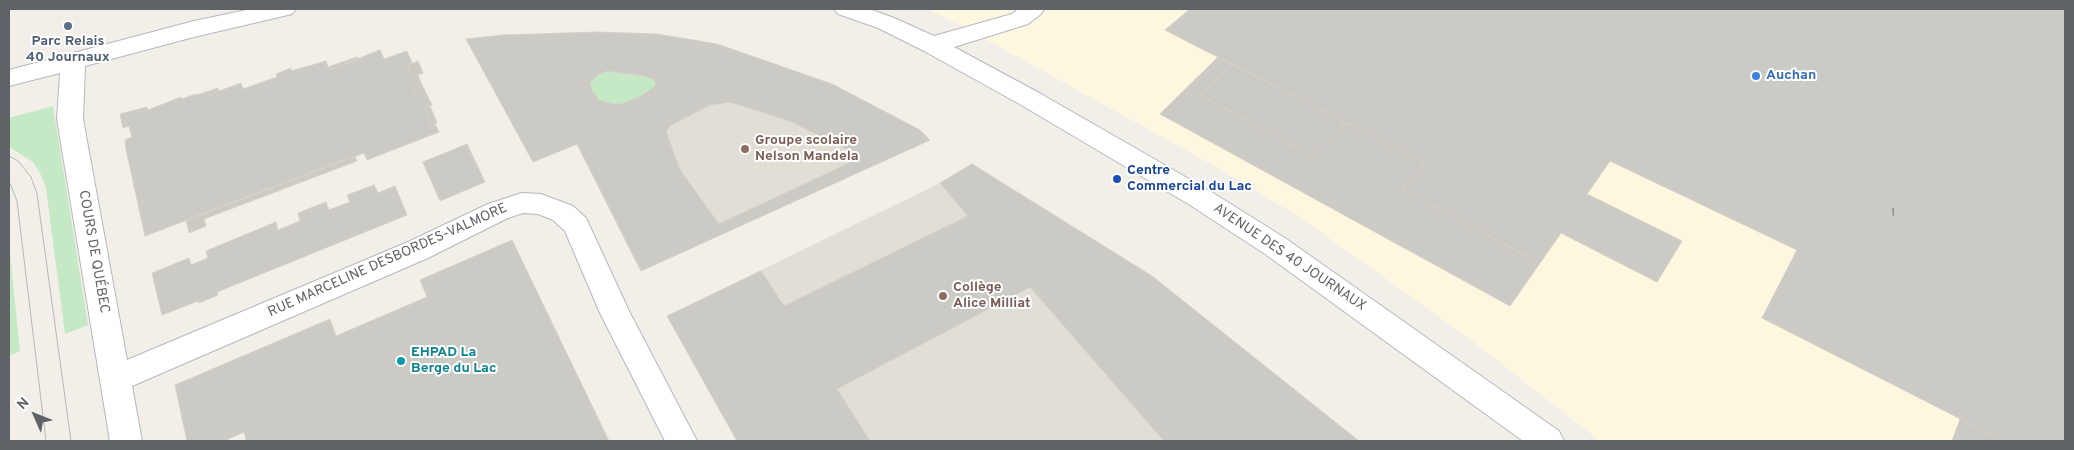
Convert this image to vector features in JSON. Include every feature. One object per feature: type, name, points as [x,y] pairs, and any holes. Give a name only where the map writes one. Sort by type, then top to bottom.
[{"type":"street","points":[[9,78],[194,29],[284,9]]},
{"type":"street","name":"AVENUE DES 40 JOURNAUX","points":[[846,9],[886,23],[932,45],[1024,95],[1216,209],[1275,246],[1363,307],[1548,441]]},
{"type":"street","points":[[932,45],[981,9]]},
{"type":"street","points":[[932,45],[1020,18],[1033,9]]},
{"type":"street","name":"COURS DE QUÉBEC","points":[[73,62],[70,120],[126,441]]},
{"type":"street","name":"RUE MARCELINE DESBORDES-VALMORE","points":[[115,379],[418,250],[498,211],[522,203],[541,204],[563,213],[576,225],[615,313],[681,441]]},
{"type":"street","name":"AVENUE DES 40 JOURNAUX","points":[[1460,379],[1526,441]]},
{"type":"shaded area","points":[[927,9],[2065,9],[2065,441],[1600,441],[1471,340],[1304,220],[1227,173],[962,26]]},
{"type":"shaded area","name":"Groupe scolaire Nelson Mandela","points":[[598,32],[657,34],[717,44],[832,84],[920,130],[930,140],[641,271],[577,144],[533,162],[466,39],[503,35]]},
{"type":"shaded area","name":"Collège Alice Milliat","points":[[972,164],[1152,276],[1359,441],[737,441],[667,316],[940,183]]},
{"type":"green space","points":[[607,71],[644,76],[654,79],[656,85],[643,95],[622,104],[613,104],[599,100],[592,91],[590,82],[598,75]]},
{"type":"green space","points":[[53,106],[88,325],[65,334],[46,188],[33,162],[9,147],[9,118]]},
{"type":"green space","points":[[9,243],[20,351],[9,356]]},
{"type":"building","points":[[1190,9],[2065,9],[2065,441],[2004,441],[1762,318],[1797,250],[1610,161],[1587,194],[1682,241],[1657,282],[1561,233],[1540,263],[1403,190],[1424,163],[1165,30]]},
{"type":"building","name":"Groupe scolaire Nelson Mandela","points":[[598,32],[657,34],[717,44],[832,84],[920,130],[930,140],[641,271],[577,144],[533,162],[466,39],[503,35]],"holes":[[[607,71],[644,76],[654,79],[656,85],[643,95],[622,104],[613,104],[599,100],[592,91],[590,82],[598,75]],[[730,102],[790,121],[862,157],[719,224],[680,170],[666,131],[671,125],[710,105]]]},
{"type":"building","points":[[380,50],[384,59],[407,51],[412,63],[407,66],[412,77],[418,75],[421,83],[412,87],[416,97],[426,93],[432,105],[424,108],[432,125],[435,124],[439,132],[367,160],[364,153],[145,236],[126,149],[125,140],[132,137],[129,126],[123,128],[120,114],[147,107],[148,110],[181,97],[182,99],[218,88],[219,91],[241,83],[243,89],[277,77],[276,74],[291,68],[291,71],[326,61],[329,70]]},
{"type":"building","points":[[357,57],[358,59],[329,70],[328,67]]},
{"type":"building","points":[[1218,57],[1232,64],[1200,95],[1315,157],[1346,123],[1424,163],[1403,190],[1540,263],[1510,306],[1160,114]]},
{"type":"building","points":[[418,61],[423,73],[412,77],[407,66]]},
{"type":"building","points":[[1232,64],[1346,123],[1315,157],[1200,95]]},
{"type":"building","points":[[421,83],[426,93],[416,97],[412,87]]},
{"type":"building","points":[[430,106],[437,123],[432,125],[424,108]]},
{"type":"building","points":[[467,144],[485,182],[440,201],[423,162]]},
{"type":"building","points":[[355,156],[357,161],[204,219],[206,226],[189,233],[186,220]]},
{"type":"building","name":"Collège Alice Milliat","points":[[972,164],[1152,276],[1359,441],[1164,441],[1030,287],[837,389],[870,441],[737,441],[667,316],[761,271],[784,306],[968,216],[940,183]]},
{"type":"building","points":[[374,185],[378,193],[395,186],[407,215],[217,292],[218,295],[199,303],[198,301],[162,315],[152,273],[189,258],[191,265],[208,258],[206,251],[276,222],[278,230],[300,221],[298,213],[326,202],[329,210],[350,202],[347,195]]},
{"type":"building","name":"EHPAD La Berge du Lac","points":[[512,240],[609,441],[246,441],[244,432],[224,441],[187,441],[175,385],[330,319],[336,336],[427,297],[420,280]]},
{"type":"building","points":[[1960,419],[2004,441],[1952,441]]},
{"type":"tram line","points":[[9,156],[18,161],[31,177],[37,194],[71,441]]},
{"type":"tram line","points":[[9,181],[17,201],[46,441]]},
{"type":"place","name":"Parc Relais 40 Journaux","points":[[68,26]]},
{"type":"place","name":"Auchan","points":[[1756,76]]},
{"type":"place","name":"Groupe scolaire Nelson Mandela","points":[[745,149]]},
{"type":"place","name":"Centre Commercial du Lac","points":[[1117,179]]},
{"type":"place","name":"Collège Alice Milliat","points":[[943,296]]},
{"type":"place","name":"EHPAD La Berge du Lac","points":[[401,361]]}]
